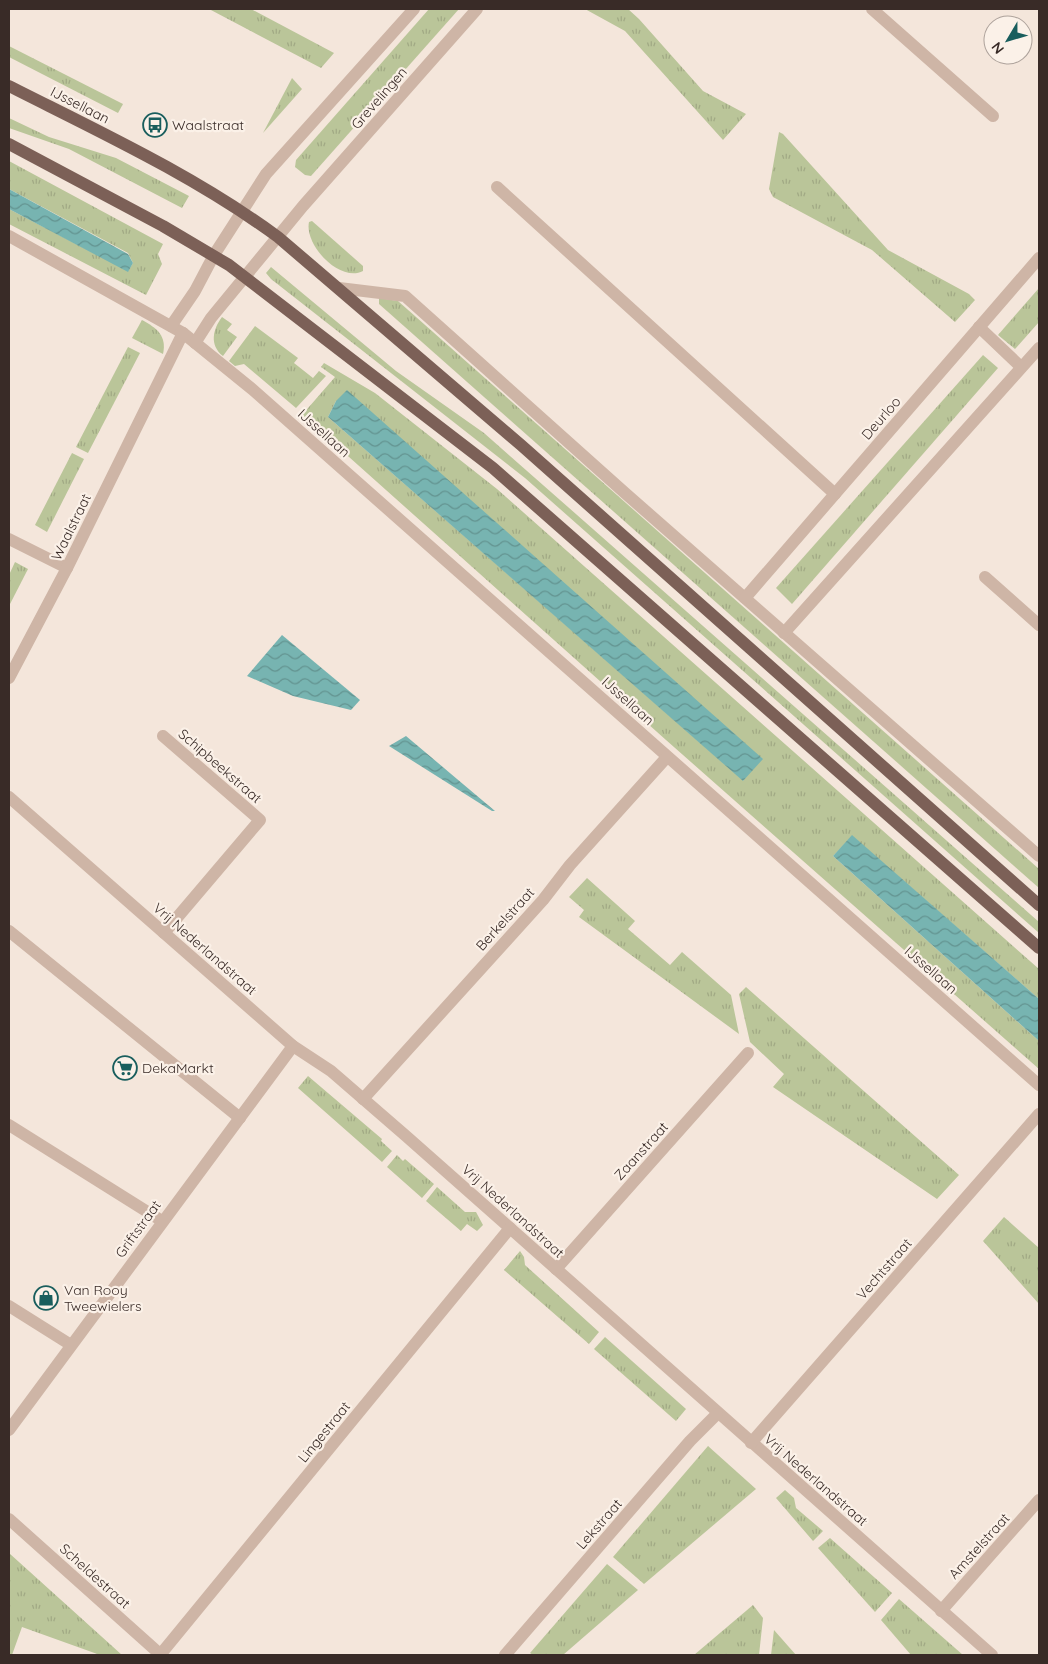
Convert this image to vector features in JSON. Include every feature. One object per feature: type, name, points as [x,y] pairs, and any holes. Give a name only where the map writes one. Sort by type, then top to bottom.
[{"type":"main road","name":"IJssellaan","points":[[9,86],[114,138],[242,210],[278,237],[521,445],[1039,905]]},
{"type":"main road","points":[[9,144],[214,255],[493,468],[1039,948]]},
{"type":"street","points":[[171,326],[195,291],[214,255],[266,174],[414,9]]},
{"type":"street","name":"Grevelingen","points":[[278,237],[303,206],[477,9]]},
{"type":"street","points":[[872,9],[993,116]]},
{"type":"street","points":[[497,187],[835,494]]},
{"type":"street","name":"IJssellaan","points":[[9,236],[171,326],[252,389],[1039,1085]]},
{"type":"street","points":[[195,343],[211,318],[278,237]]},
{"type":"street","name":"Deurloo","points":[[745,598],[1039,258]]},
{"type":"street","points":[[339,288],[405,296],[784,633],[1039,856]]},
{"type":"street","points":[[979,328],[1022,367]]},
{"type":"street","name":"Waalstraat","points":[[9,678],[67,568],[182,333]]},
{"type":"street","points":[[784,633],[1039,348]]},
{"type":"street","points":[[9,539],[67,568]]},
{"type":"street","points":[[985,577],[1039,625]]},
{"type":"street","name":"Schipbeekstraat","points":[[163,736],[260,820],[164,933]]},
{"type":"street","name":"Berkelstraat","points":[[363,1099],[543,900],[570,865],[667,757]]},
{"type":"street","name":"Vrij Nederlandstraat","points":[[9,797],[293,1046],[331,1071],[992,1655]]},
{"type":"street","points":[[9,931],[240,1118]]},
{"type":"street","name":"Griftstraat","points":[[9,1430],[293,1046]]},
{"type":"street","name":"Zaanstraat","points":[[556,1269],[748,1053]]},
{"type":"street","name":"Vechtstraat","points":[[750,1443],[1039,1114]]},
{"type":"street","points":[[9,1125],[162,1221]]},
{"type":"street","name":"Lingestraat","points":[[161,1655],[510,1228]]},
{"type":"street","points":[[9,1306],[71,1345]]},
{"type":"street","name":"Lekstraat","points":[[506,1655],[690,1441],[717,1414]]},
{"type":"street","name":"Amstelstraat","points":[[941,1611],[1039,1500]]},
{"type":"street","name":"Scheldestraat","points":[[9,1519],[161,1655]]},
{"type":"green space","points":[[209,9],[251,9],[334,53],[321,68]]},
{"type":"green space","points":[[429,9],[459,9],[311,176],[305,175],[295,167],[296,160]]},
{"type":"green space","points":[[585,9],[628,9],[703,91],[746,114],[723,140],[625,31]]},
{"type":"green space","points":[[9,46],[123,104],[118,113],[9,57]]},
{"type":"green space","points":[[292,78],[302,89],[263,133]]},
{"type":"green space","points":[[9,118],[49,137],[116,158],[189,196],[182,208],[69,149],[9,128]]},
{"type":"green space","points":[[779,132],[783,134],[888,250],[969,294],[975,300],[955,322],[872,250],[773,197],[769,189]]},
{"type":"green space","points":[[9,161],[163,244],[158,254],[162,264],[146,295],[9,224],[9,209],[128,271],[133,263],[128,253],[9,189]]},
{"type":"green space","points":[[312,221],[363,266],[363,271],[354,273],[344,272],[326,260],[312,241],[309,222]]},
{"type":"green space","points":[[271,267],[396,371],[484,433],[1039,922],[1039,933],[525,478],[271,279],[266,273]]},
{"type":"green space","points":[[1039,288],[1039,322],[1015,349],[998,335]]},
{"type":"green space","points":[[379,298],[398,301],[1039,869],[1039,888],[379,304]]},
{"type":"green space","points":[[222,317],[232,324],[227,330],[237,337],[223,356],[214,342],[216,327]]},
{"type":"green space","points":[[142,320],[160,333],[164,342],[163,354],[132,338]]},
{"type":"green space","points":[[255,326],[298,358],[294,363],[313,378],[319,371],[326,376],[296,408],[244,364],[235,366],[229,361]]},
{"type":"green space","points":[[128,347],[140,353],[88,453],[76,447]]},
{"type":"green space","points":[[983,355],[998,368],[792,604],[776,588]]},
{"type":"green space","points":[[324,363],[375,393],[497,489],[1039,969],[1039,999],[852,836],[833,856],[1039,1041],[1039,1069],[302,415],[335,377],[321,367]],"holes":[[[336,401],[744,781],[328,417]]]},
{"type":"green space","points":[[72,453],[84,459],[47,532],[35,525]]},
{"type":"green space","points":[[15,562],[28,569],[9,606],[9,575]]},
{"type":"green space","points":[[587,878],[635,921],[628,929],[670,965],[682,952],[731,995],[739,1034],[579,917],[584,910],[569,897]]},
{"type":"green space","points":[[746,987],[959,1175],[937,1199],[773,1087],[784,1074],[750,1042],[739,994]]},
{"type":"green space","points":[[308,1076],[382,1139],[381,1141],[392,1151],[382,1162],[298,1088]]},
{"type":"green space","points":[[397,1155],[403,1161],[405,1159],[434,1184],[422,1198],[387,1167]]},
{"type":"green space","points":[[437,1187],[465,1212],[476,1212],[483,1225],[477,1231],[467,1224],[461,1231],[426,1201]]},
{"type":"green space","points":[[1004,1217],[1039,1248],[1039,1304],[983,1241]]},
{"type":"green space","points":[[520,1251],[524,1257],[525,1265],[599,1332],[589,1344],[504,1270]]},
{"type":"green space","points":[[605,1337],[686,1409],[676,1421],[594,1349]]},
{"type":"green space","points":[[708,1446],[756,1489],[644,1584],[613,1557]]},
{"type":"green space","points":[[785,1490],[794,1498],[796,1508],[823,1531],[813,1541],[776,1498]]},
{"type":"green space","points":[[830,1538],[892,1593],[875,1612],[818,1548]]},
{"type":"green space","points":[[9,1553],[122,1655],[100,1655],[22,1627],[12,1655],[9,1655]]},
{"type":"green space","points":[[607,1564],[638,1590],[563,1655],[533,1655],[530,1653]]},
{"type":"green space","points":[[899,1599],[963,1655],[911,1655],[881,1620]]},
{"type":"green space","points":[[753,1605],[763,1618],[759,1655],[694,1655]]},
{"type":"green space","points":[[774,1630],[796,1655],[771,1655]]},
{"type":"water","points":[[9,189],[128,254],[133,263],[128,272],[9,209]]},
{"type":"water","points":[[347,390],[763,759],[743,781],[328,417],[336,401]]},
{"type":"water","points":[[282,635],[360,700],[351,710],[293,696],[247,676]]},
{"type":"water","points":[[406,736],[495,811],[492,811],[389,746]]},
{"type":"water","points":[[852,835],[1039,999],[1039,1041],[833,856]]},
{"type":"place","name":"Waalstraat","points":[[155,125]]},
{"type":"place","name":"DekaMarkt","points":[[125,1068]]},
{"type":"place","name":"Van Rooy Tweewielers","points":[[46,1298]]}]
